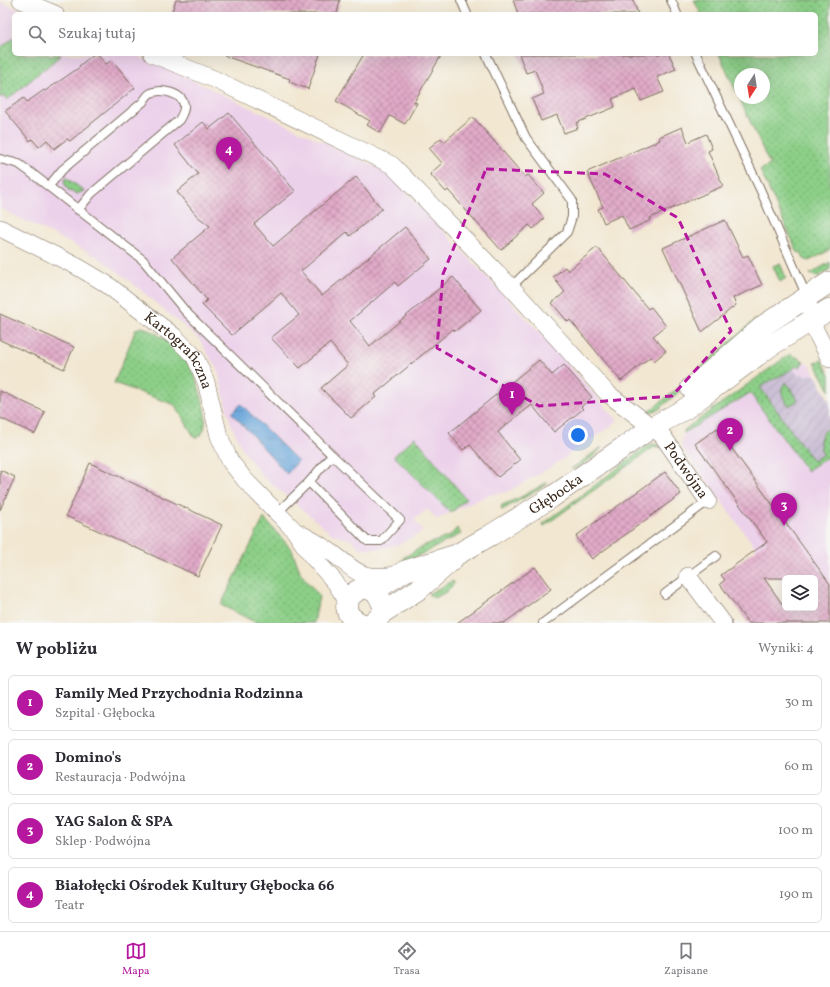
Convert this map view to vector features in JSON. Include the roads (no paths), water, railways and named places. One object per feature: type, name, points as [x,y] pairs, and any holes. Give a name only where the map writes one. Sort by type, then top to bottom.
[{"type":"street","points":[[21,0],[50,12]]},
{"type":"street","name":"Podwójna","points":[[157,56],[214,80],[392,165],[511,287],[607,394],[662,435],[708,501]]},
{"type":"street","name":"Kartograficzna","points":[[0,228],[78,267],[105,283],[175,338],[195,357],[206,382],[218,436],[230,461],[249,485],[278,512],[294,530],[364,617]]},
{"type":"street","name":"Głębocka","points":[[651,428],[677,400],[756,332],[830,282]]},
{"type":"street","points":[[808,298],[814,328],[830,359]]},
{"type":"street","name":"Głębocka","points":[[456,555],[419,589],[364,617],[353,593],[368,590],[398,575],[456,555],[523,516],[651,428],[685,409],[770,346],[830,309]]},
{"type":"street","name":"Kartograficzna","points":[[294,530],[329,550],[348,567],[368,590]]},
{"type":"street","name":"Kartograficzna","points":[[348,567],[361,575],[372,578],[398,575]]},
{"type":"street","points":[[688,576],[723,623]]},
{"type":"street","points":[[364,617],[380,598],[368,590]]},
{"type":"lane","points":[[461,0],[466,12]]},
{"type":"lane","points":[[671,0],[676,12]]},
{"type":"lane","points":[[487,56],[526,138],[572,200],[572,217],[567,232],[511,287]]},
{"type":"lane","points":[[697,56],[760,189],[808,298]]},
{"type":"lane","points":[[48,186],[62,170],[143,102],[149,93],[160,90],[166,91],[181,99],[184,104],[184,110],[179,120],[91,194],[78,210]]},
{"type":"lane","points":[[0,159],[19,164],[143,260],[186,312],[400,520],[381,541],[367,541],[309,482]]},
{"type":"lane","points":[[278,512],[309,482],[332,455]]},
{"type":"lane","name":"Podwójna","points":[[543,623],[656,541],[708,501]]},
{"type":"lane","points":[[664,594],[716,556]]},
{"type":"water","points":[[241,404],[298,461],[287,474],[232,413]]},
{"type":"place","name":"Białołęcki Ośrodek Kultury Głębocka 66","points":[[229,170]]},
{"type":"place","name":"Family Med Przychodnia Rodzinna","points":[[512,415]]},
{"type":"place","name":"Domino's","points":[[730,451]]},
{"type":"place","name":"YAG Salon & SPA","points":[[784,526]]}]
